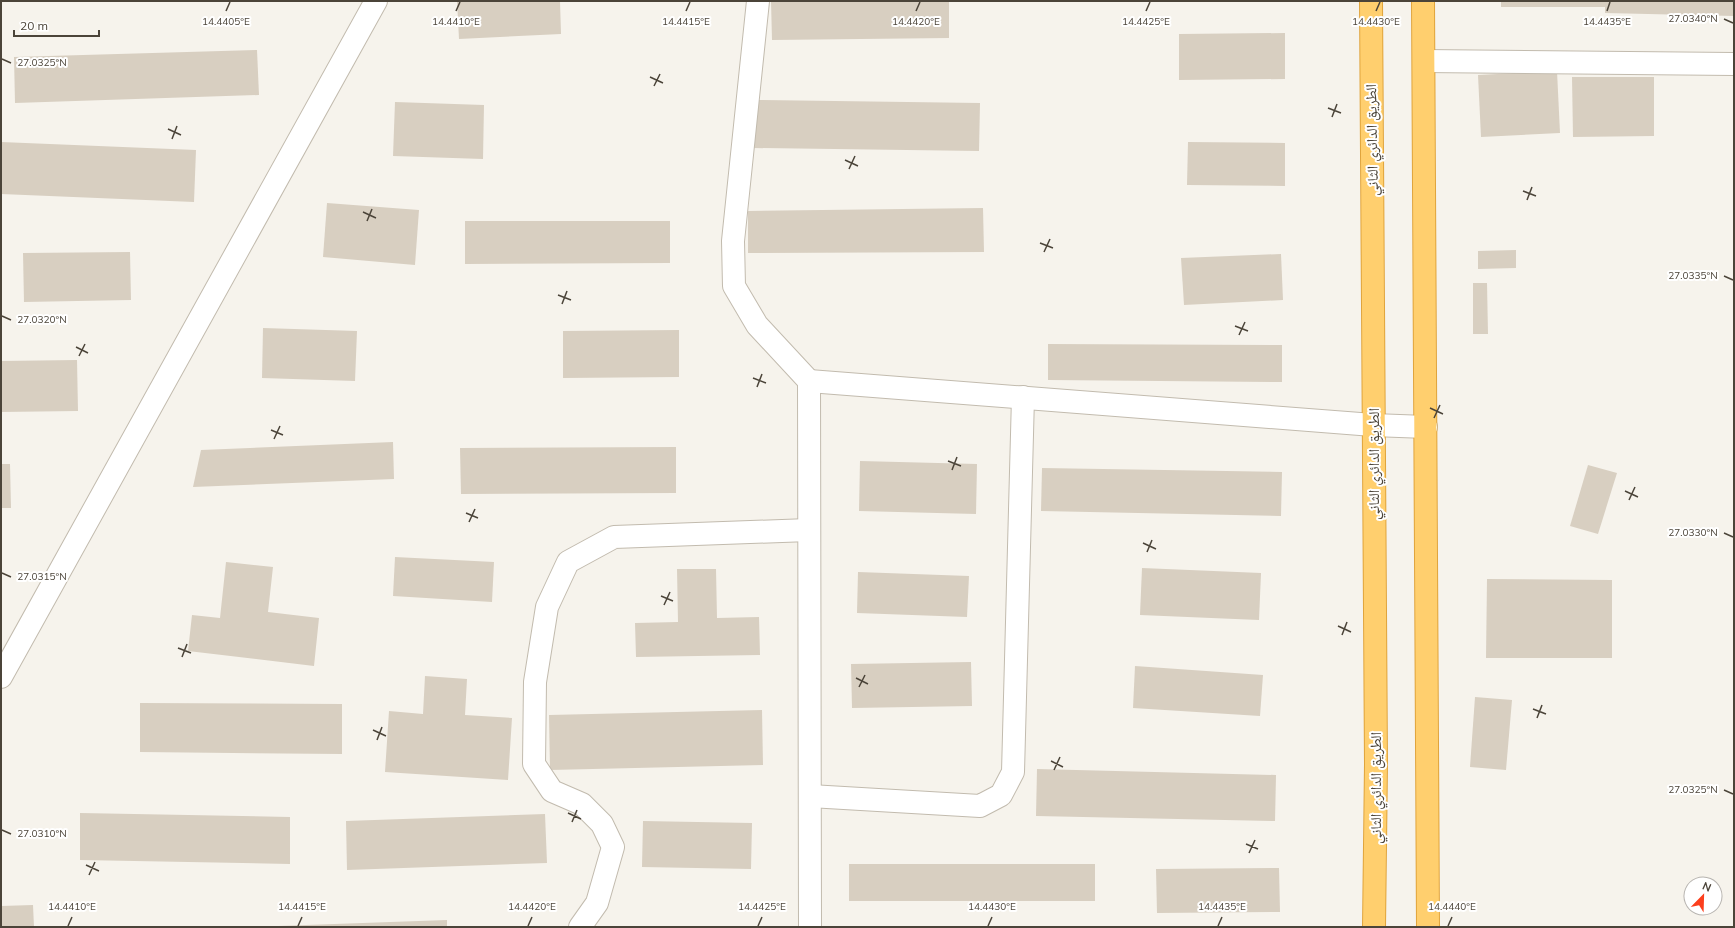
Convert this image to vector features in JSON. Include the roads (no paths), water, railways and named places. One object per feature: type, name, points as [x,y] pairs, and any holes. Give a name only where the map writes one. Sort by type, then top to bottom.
[{"type":"highway","name":"الطريق الدائري الثاني","points":[[1370,1],[1376,764],[1374,927]]},
{"type":"highway","points":[[1423,1],[1428,927]]},
{"type":"street","points":[[1,677],[376,1]]},
{"type":"street","points":[[758,1],[733,241],[734,286],[757,325],[809,381],[1373,425],[1426,427]]},
{"type":"street","points":[[1424,61],[1734,64]]},
{"type":"street","points":[[809,381],[810,927]]},
{"type":"street","points":[[810,796],[980,806],[1001,795],[1013,772],[1023,398]]},
{"type":"street","points":[[580,927],[597,903],[614,847],[602,824],[582,804],[552,791],[534,764],[535,682],[546,614],[568,562],[614,537],[809,530]]}]
